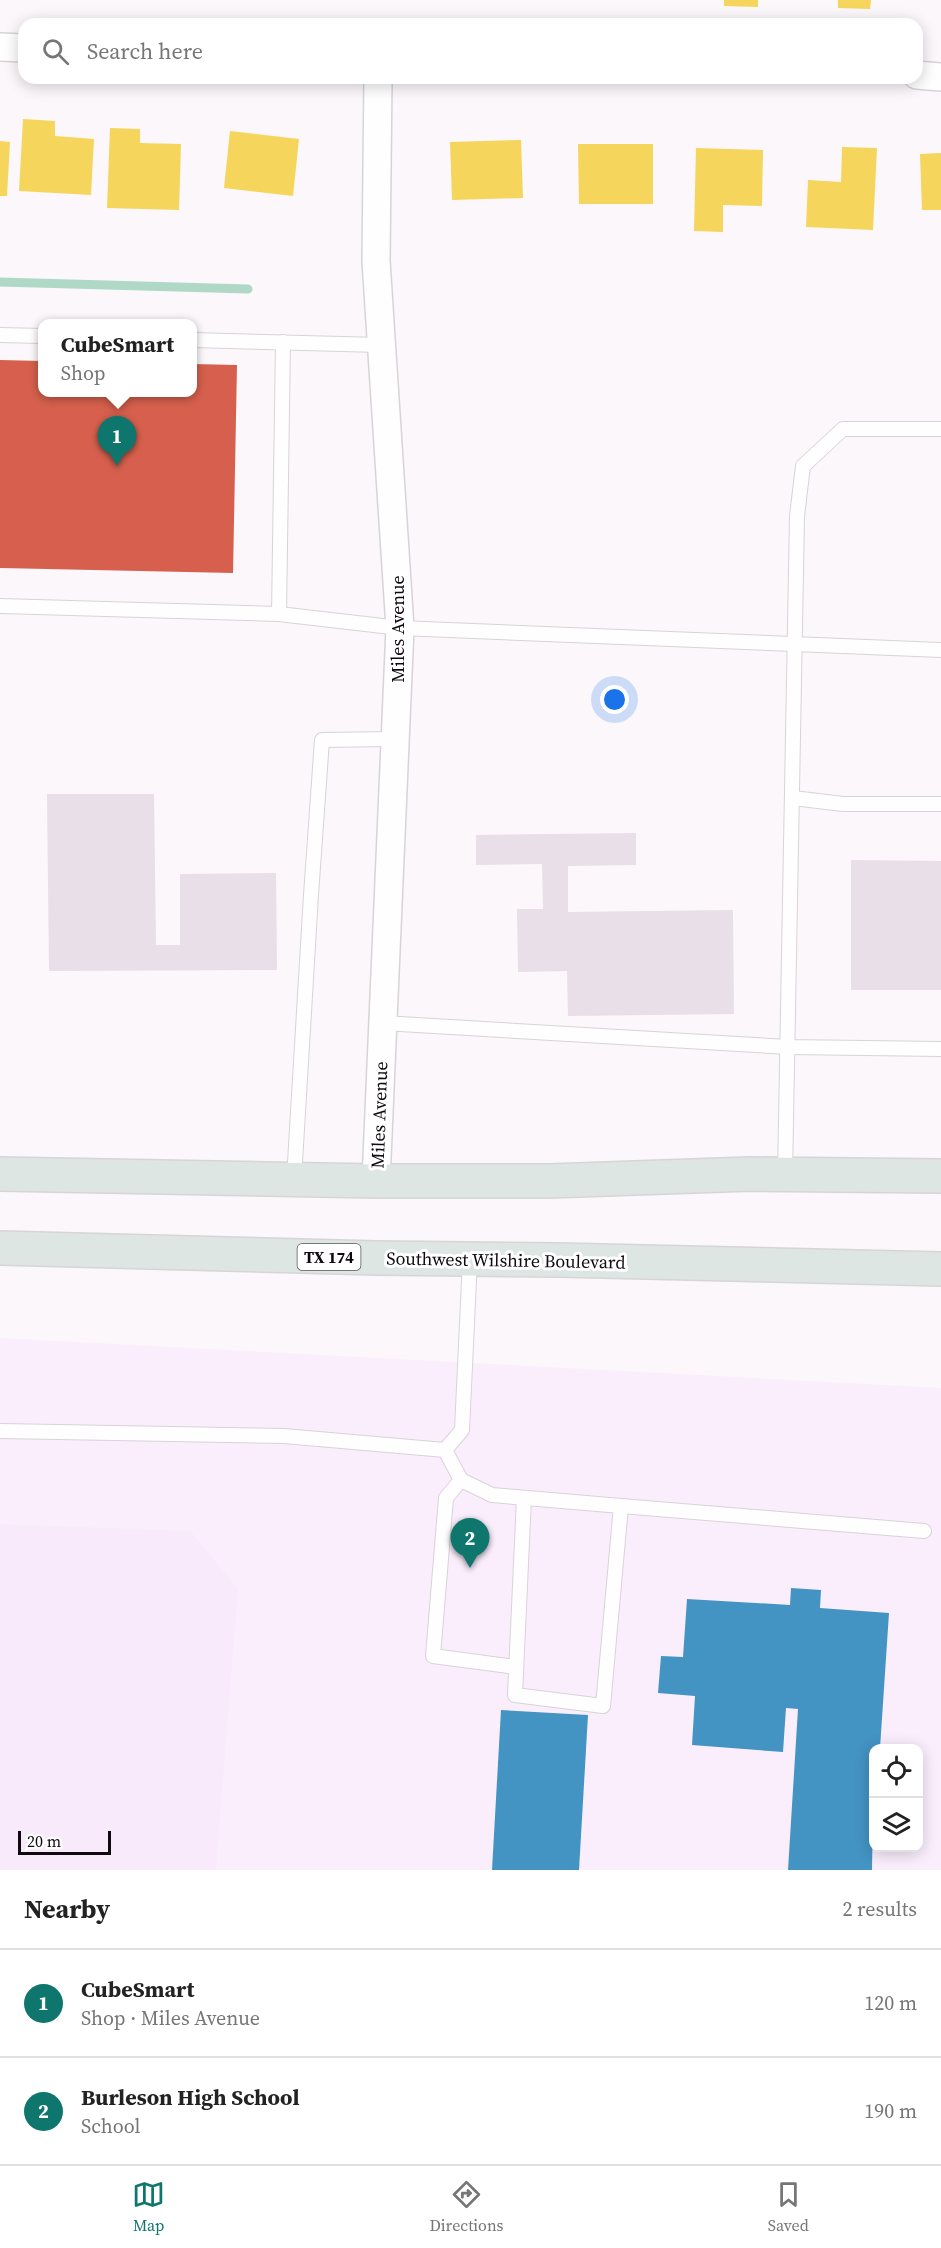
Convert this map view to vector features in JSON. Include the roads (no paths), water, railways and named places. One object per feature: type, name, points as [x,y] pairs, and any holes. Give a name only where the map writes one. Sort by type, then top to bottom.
[{"type":"main road","points":[[0,1174],[376,1181],[549,1180],[785,1174],[941,1176]]},
{"type":"main road","name":"Southwest Wilshire Boulevard","points":[[0,1248],[941,1269]]},
{"type":"street","points":[[0,47],[18,48]]},
{"type":"street","points":[[923,76],[941,77]]},
{"type":"street","name":"Miles Avenue","points":[[376,1181],[400,628],[376,261],[378,84]]},
{"type":"lane","points":[[0,335],[38,336]]},
{"type":"lane","points":[[197,340],[381,345]]},
{"type":"lane","points":[[279,614],[283,342]]},
{"type":"lane","points":[[785,1174],[797,516],[803,466],[843,429],[941,429]]},
{"type":"lane","points":[[0,606],[279,614],[400,628],[941,650]]},
{"type":"lane","points":[[294,1179],[322,740],[394,739]]},
{"type":"lane","points":[[793,798],[843,804],[941,804]]},
{"type":"lane","points":[[383,1023],[788,1047],[941,1049]]},
{"type":"lane","points":[[445,1450],[462,1430],[470,1259]]},
{"type":"lane","points":[[0,1431],[284,1436],[445,1450]]},
{"type":"lane","points":[[445,1450],[461,1480],[492,1495],[924,1531]]},
{"type":"lane","points":[[461,1480],[446,1498],[433,1656],[516,1667]]},
{"type":"lane","points":[[524,1498],[515,1695],[603,1706],[621,1506]]},
{"type":"waterway","points":[[0,282],[248,289]]},
{"type":"place","name":"CubeSmart","points":[[117,466]]},
{"type":"place","name":"Burleson High School","points":[[470,1568]]}]
